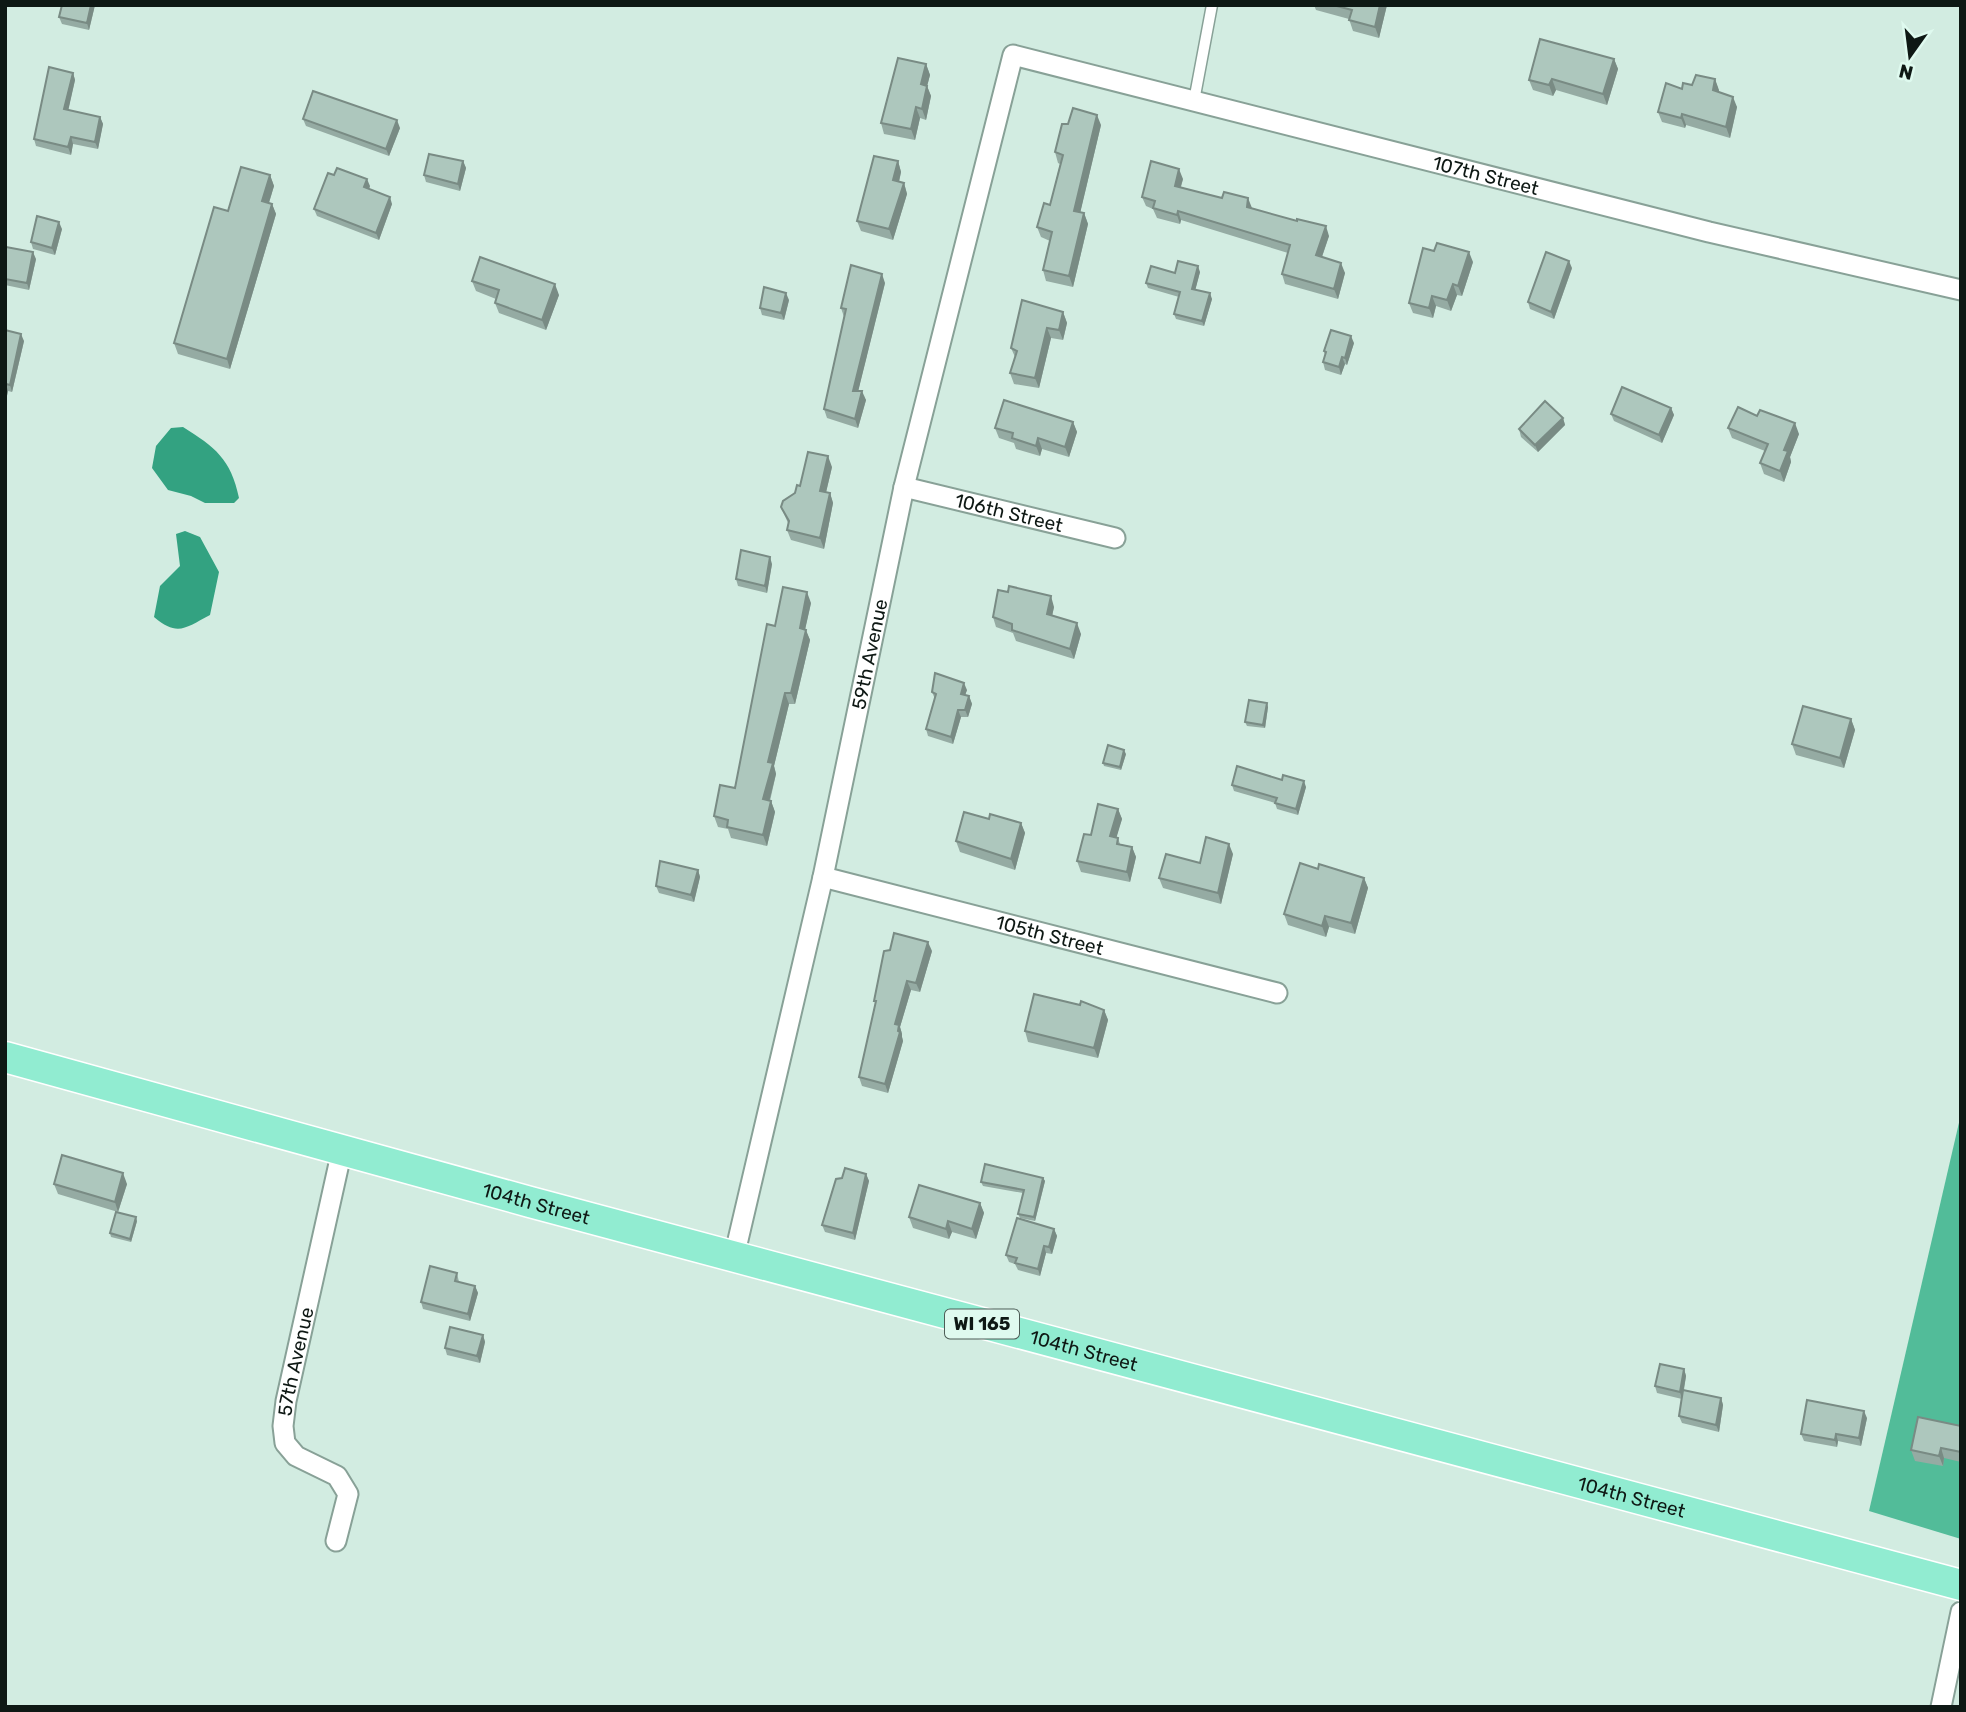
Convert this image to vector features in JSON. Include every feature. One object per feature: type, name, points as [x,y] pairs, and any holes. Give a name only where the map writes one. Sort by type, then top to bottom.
[{"type":"main road","name":"104th Street","points":[[5,1057],[734,1257],[1961,1586]]},
{"type":"street","name":"107th Street","points":[[1013,55],[1709,232],[1961,289]]},
{"type":"street","name":"59th Avenue","points":[[734,1257],[823,877],[904,487],[1013,55]]},
{"type":"street","name":"106th Street","points":[[904,487],[1115,538]]},
{"type":"street","name":"105th Street","points":[[823,877],[1277,993]]},
{"type":"street","name":"57th Avenue","points":[[336,1541],[348,1494],[337,1476],[296,1456],[285,1443],[283,1426],[286,1401],[342,1150]]},
{"type":"street","points":[[1941,1707],[1961,1612]]},
{"type":"lane","points":[[1194,101],[1212,5]]},
{"type":"shaded area","points":[[183,427],[220,455],[236,485],[239,498],[234,503],[205,503],[168,490],[152,468],[156,446],[171,428]]},
{"type":"shaded area","points":[[185,531],[200,537],[219,572],[210,615],[188,627],[176,629],[154,617],[160,586],[180,566],[176,534]]},
{"type":"shaded area","points":[[1961,1114],[1961,1539],[1869,1511]]},
{"type":"building","points":[[62,5],[91,5],[87,23],[59,17]]},
{"type":"building","points":[[1333,5],[1380,5],[1375,27],[1349,20],[1352,10]]},
{"type":"building","points":[[1540,39],[1614,59],[1603,94],[1552,79],[1549,85],[1529,80]]},
{"type":"building","points":[[898,58],[926,64],[921,84],[927,86],[922,109],[916,107],[911,129],[881,123]]},
{"type":"building","points":[[49,67],[73,73],[64,109],[100,117],[95,142],[71,137],[68,147],[34,139]]},
{"type":"building","points":[[1696,75],[1715,79],[1713,90],[1733,97],[1726,127],[1682,114],[1681,118],[1658,112],[1666,83],[1682,89],[1683,83],[1692,85]]},
{"type":"building","points":[[313,91],[397,120],[386,149],[303,119]]},
{"type":"building","points":[[1073,108],[1097,115],[1074,211],[1084,213],[1069,276],[1043,270],[1052,232],[1037,227],[1044,203],[1050,205],[1063,155],[1055,152],[1062,124],[1068,124]]},
{"type":"building","points":[[429,154],[463,161],[458,184],[424,175]]},
{"type":"building","points":[[874,156],[898,161],[893,180],[904,183],[889,229],[857,221]]},
{"type":"building","points":[[1151,161],[1179,169],[1175,186],[1222,198],[1224,192],[1248,198],[1247,207],[1326,226],[1316,255],[1341,263],[1334,289],[1282,274],[1290,245],[1178,211],[1177,215],[1153,208],[1155,201],[1142,197]]},
{"type":"building","points":[[241,167],[270,175],[262,201],[272,204],[227,359],[174,343],[214,207],[228,211]]},
{"type":"building","points":[[337,168],[367,179],[364,187],[390,197],[376,233],[314,209],[328,173],[334,175]]},
{"type":"building","points":[[37,216],[59,222],[52,248],[31,242]]},
{"type":"building","points":[[1437,243],[1469,252],[1458,286],[1453,284],[1447,300],[1432,296],[1429,308],[1409,303],[1423,248],[1434,251]]},
{"type":"building","points":[[6,247],[33,252],[27,283],[5,279]]},
{"type":"building","points":[[1546,252],[1569,261],[1551,312],[1528,302]]},
{"type":"building","points":[[480,257],[555,284],[542,320],[495,303],[499,290],[472,281]]},
{"type":"building","points":[[1178,261],[1198,266],[1192,289],[1210,293],[1202,321],[1174,314],[1180,292],[1146,283],[1151,266],[1175,273]]},
{"type":"building","points":[[851,265],[882,274],[853,391],[862,391],[855,419],[824,409],[846,309],[841,308]]},
{"type":"building","points":[[764,287],[786,293],[781,313],[760,308]]},
{"type":"building","points":[[1022,300],[1063,312],[1059,330],[1047,328],[1035,378],[1010,373],[1017,351],[1011,348]]},
{"type":"building","points":[[5,330],[21,334],[10,385],[5,386]]},
{"type":"building","points":[[1331,330],[1351,336],[1345,358],[1342,357],[1339,367],[1323,362]]},
{"type":"building","points":[[1622,387],[1671,408],[1659,435],[1611,414]]},
{"type":"building","points":[[1004,400],[1073,422],[1065,447],[1038,438],[1036,446],[1012,438],[1013,433],[995,428]]},
{"type":"building","points":[[1545,401],[1563,418],[1535,445],[1519,429]]},
{"type":"building","points":[[1738,407],[1757,416],[1760,410],[1795,423],[1784,450],[1788,451],[1780,471],[1760,463],[1768,444],[1728,428]]},
{"type":"building","points":[[808,452],[828,456],[820,491],[830,493],[820,538],[787,530],[789,521],[781,507],[783,501],[795,493],[797,485],[800,486]]},
{"type":"building","points":[[741,550],[770,557],[765,586],[736,579]]},
{"type":"building","points":[[1009,586],[1051,596],[1047,614],[1077,623],[1070,649],[1012,630],[1012,624],[993,617],[998,590],[1008,592]]},
{"type":"building","points":[[783,587],[807,592],[800,628],[806,630],[791,693],[785,693],[768,762],[773,763],[763,799],[771,801],[763,835],[727,827],[728,820],[714,816],[720,785],[735,788],[767,624],[775,626]]},
{"type":"building","points":[[935,673],[964,683],[961,694],[969,696],[965,710],[958,710],[951,737],[926,729],[936,694],[932,692]]},
{"type":"building","points":[[1249,700],[1267,703],[1263,725],[1245,722]]},
{"type":"building","points":[[1803,706],[1851,719],[1840,758],[1792,744]]},
{"type":"building","points":[[1108,745],[1124,750],[1120,767],[1103,763]]},
{"type":"building","points":[[1237,766],[1282,780],[1283,775],[1304,781],[1296,809],[1275,803],[1277,798],[1232,785]]},
{"type":"building","points":[[1098,804],[1118,809],[1110,836],[1118,838],[1117,844],[1132,847],[1127,872],[1077,861],[1084,834],[1091,835]]},
{"type":"building","points":[[964,812],[989,819],[990,814],[1021,823],[1011,859],[956,841]]},
{"type":"building","points":[[1206,837],[1229,844],[1218,893],[1159,878],[1166,854],[1200,863]]},
{"type":"building","points":[[660,861],[698,870],[691,895],[656,886]]},
{"type":"building","points":[[1300,863],[1318,869],[1319,864],[1364,878],[1351,923],[1325,916],[1322,926],[1284,914]]},
{"type":"building","points":[[894,933],[928,942],[916,983],[907,981],[895,1024],[899,1025],[900,1032],[885,1084],[859,1077],[884,951],[890,950]]},
{"type":"building","points":[[1034,994],[1080,1005],[1081,1001],[1104,1010],[1094,1048],[1025,1031]]},
{"type":"building","points":[[62,1155],[123,1173],[115,1202],[54,1184]]},
{"type":"building","points":[[985,1164],[1043,1178],[1034,1217],[1018,1214],[1024,1190],[981,1182]]},
{"type":"building","points":[[845,1168],[866,1174],[853,1233],[822,1225],[836,1179],[842,1178]]},
{"type":"building","points":[[919,1185],[980,1203],[972,1229],[948,1221],[946,1229],[909,1217]]},
{"type":"building","points":[[116,1212],[136,1217],[130,1239],[110,1233]]},
{"type":"building","points":[[1017,1218],[1054,1229],[1049,1247],[1044,1246],[1038,1269],[1015,1263],[1017,1258],[1006,1255]]},
{"type":"building","points":[[430,1266],[457,1273],[455,1281],[475,1286],[468,1314],[421,1302]]},
{"type":"building","points":[[450,1327],[483,1335],[477,1356],[445,1348]]},
{"type":"building","points":[[1660,1364],[1684,1369],[1680,1392],[1655,1386]]},
{"type":"building","points":[[1683,1390],[1721,1398],[1716,1425],[1679,1416]]},
{"type":"building","points":[[1807,1400],[1864,1411],[1859,1438],[1836,1434],[1835,1440],[1801,1434]]},
{"type":"building","points":[[1918,1417],[1961,1426],[1961,1452],[1941,1448],[1939,1456],[1911,1450]]}]
